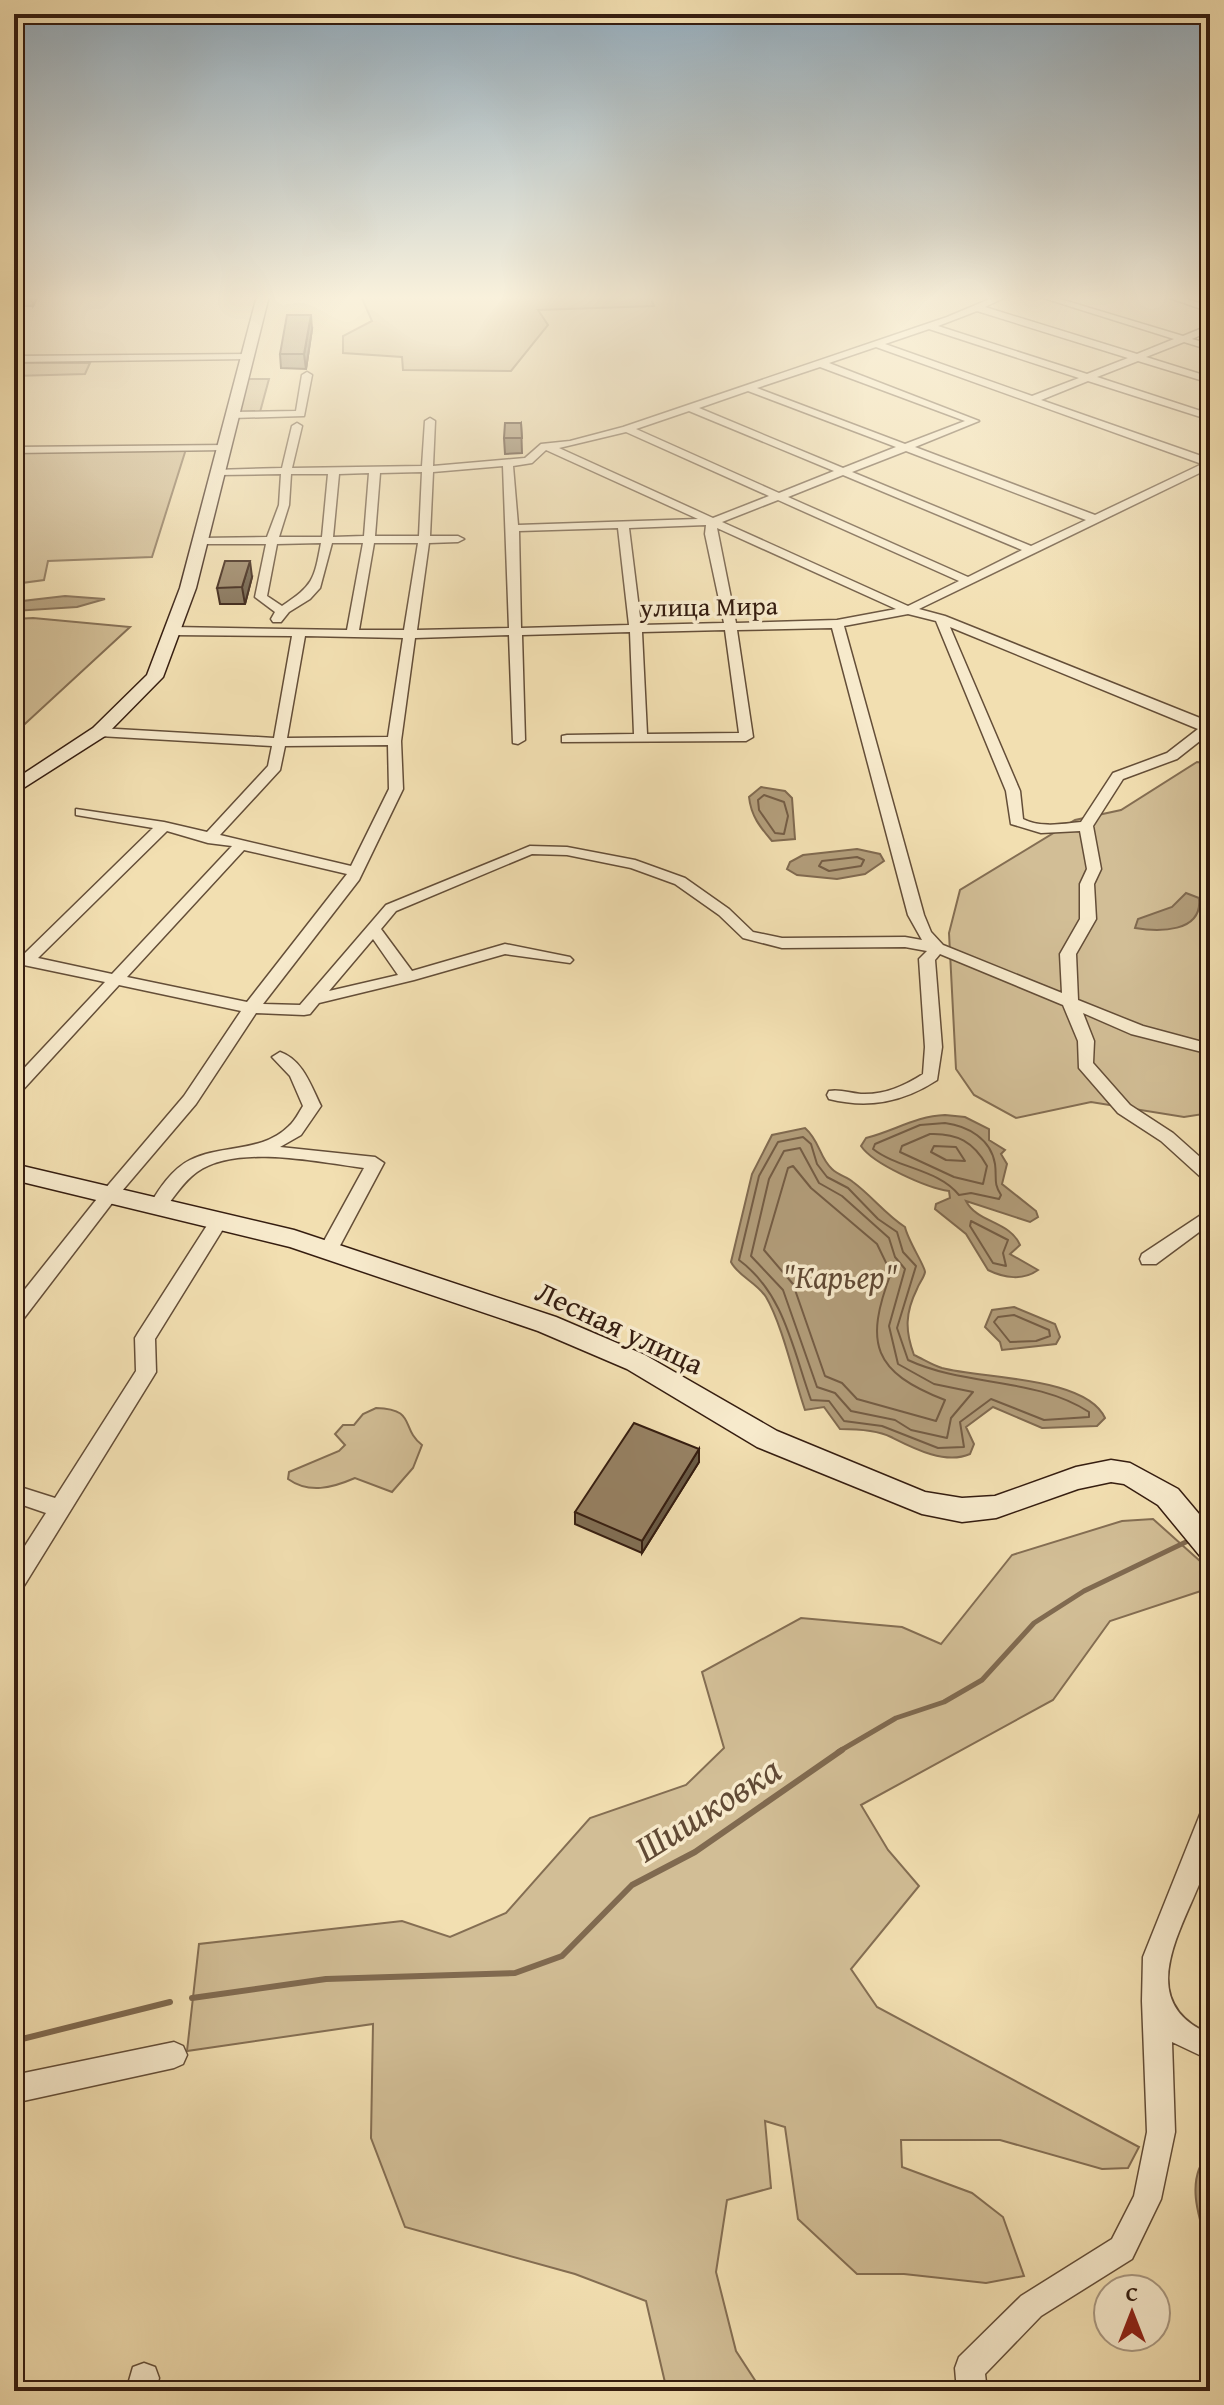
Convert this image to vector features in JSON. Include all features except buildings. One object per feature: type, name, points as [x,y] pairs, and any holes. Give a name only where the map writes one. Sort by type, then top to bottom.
[{"type":"main road","points":[[14,788],[99,732],[131,704],[155,677],[201,541],[234,408]]},
{"type":"main road","name":"Лесная улица","points":[[14,1172],[328,1250],[547,1324],[636,1362],[767,1439],[922,1503],[962,1510],[996,1507],[1076,1478],[1111,1471],[1143,1480],[1168,1497],[1210,1548]]},
{"type":"street","points":[[232,415],[300,414],[301,408]]},
{"type":"street","points":[[218,472],[508,465],[528,461],[545,446],[570,444],[627,429],[685,408]]},
{"type":"street","points":[[691,408],[1031,550]]},
{"type":"street","points":[[801,408],[1092,518]]},
{"type":"street","points":[[513,528],[712,522],[974,421],[940,408]]},
{"type":"street","points":[[1055,408],[1210,464]]},
{"type":"street","points":[[1182,408],[1210,417]]},
{"type":"street","points":[[14,1317],[110,1194],[190,1100],[251,1008],[356,872],[396,789],[394,741],[424,539],[430,421]]},
{"type":"street","points":[[281,611],[261,597],[272,540],[284,505],[286,472],[297,426]]},
{"type":"street","points":[[627,429],[966,580]]},
{"type":"street","points":[[545,446],[908,610],[941,619],[1209,728]]},
{"type":"street","points":[[14,450],[224,447]]},
{"type":"street","name":"улица Мира","points":[[173,631],[411,634],[837,624],[908,610],[1092,518],[1210,464]]},
{"type":"street","points":[[508,465],[517,632],[518,740]]},
{"type":"street","points":[[352,633],[369,540],[375,470]]},
{"type":"street","points":[[271,632],[281,611],[312,591],[325,539],[334,471]]},
{"type":"street","points":[[567,739],[746,737],[731,627],[711,534],[712,522]]},
{"type":"street","points":[[623,526],[636,630],[641,738]]},
{"type":"street","points":[[201,541],[458,539]]},
{"type":"street","points":[[941,619],[1013,791],[1016,821],[1024,826],[1045,829],[1086,826]]},
{"type":"street","points":[[837,624],[916,915],[924,934],[938,948]]},
{"type":"street","points":[[208,839],[275,767],[299,633]]},
{"type":"street","points":[[1209,728],[1172,756],[1118,776],[1086,826],[1094,869],[1087,884],[1088,919],[1068,954],[1070,1002],[1086,1041],[1085,1064],[1124,1109],[1167,1137],[1210,1176]]},
{"type":"street","points":[[99,732],[279,742],[394,741]]},
{"type":"street","points":[[81,812],[164,826],[239,847],[356,872]]},
{"type":"street","points":[[20,959],[164,826]]},
{"type":"street","points":[[14,1089],[239,847]]},
{"type":"street","points":[[20,959],[251,1008],[304,1010],[391,908],[530,850],[567,851],[635,864],[680,881],[724,912],[748,935],[782,943],[905,942],[938,948],[1137,1030],[1210,1049]]},
{"type":"street","points":[[373,929],[408,977]]},
{"type":"street","points":[[835,1095],[852,1099],[882,1099],[906,1093],[931,1076],[937,1049],[927,985],[927,959],[938,948]]},
{"type":"street","points":[[314,999],[408,977],[505,949],[565,960]]},
{"type":"street","points":[[259,1151],[295,1131],[312,1106],[297,1073],[280,1057]]},
{"type":"street","points":[[158,1206],[177,1179],[200,1162],[259,1151],[375,1163],[328,1250]]},
{"type":"street","points":[[1149,1259],[1210,1215]]},
{"type":"street","points":[[14,1582],[146,1372],[145,1338],[219,1221]]},
{"type":"street","points":[[14,1493],[58,1508]]},
{"type":"street","points":[[972,2391],[970,2368],[1031,2306],[1122,2249],[1147,2199],[1161,2132],[1156,1957],[1210,1820]]},
{"type":"street","points":[[1155,2001],[1184,2036],[1210,2047]]},
{"type":"street","points":[[14,2089],[174,2055]]},
{"type":"shaded area","points":[[239,408],[261,408],[260,412],[238,412]]},
{"type":"shaded area","points":[[186,449],[152,557],[48,561],[44,580],[14,584],[14,452]]},
{"type":"shaded area","points":[[14,619],[130,627],[14,734]]},
{"type":"shaded area","points":[[1197,762],[1210,764],[1210,1113],[1184,1117],[1091,1102],[1016,1118],[974,1095],[956,1069],[949,933],[960,890],[1075,820],[1121,810]]},
{"type":"shaded area","points":[[376,1408],[389,1409],[403,1416],[415,1439],[422,1445],[413,1468],[392,1492],[355,1478],[321,1488],[304,1487],[288,1479],[289,1472],[339,1451],[345,1445],[335,1434],[343,1425],[354,1425],[363,1414]]},
{"type":"shaded area","points":[[1153,1519],[1210,1570],[1210,1588],[1110,1621],[1053,1700],[861,1805],[888,1850],[919,1886],[851,1969],[877,2007],[1139,2147],[1128,2168],[1102,2169],[1000,2140],[901,2140],[902,2167],[972,2193],[1003,2217],[1024,2276],[986,2283],[904,2274],[857,2274],[798,2219],[785,2127],[765,2121],[771,2188],[727,2200],[716,2272],[736,2351],[762,2391],[667,2391],[646,2301],[575,2274],[405,2227],[371,2138],[373,2024],[187,2051],[199,1944],[402,1921],[450,1937],[506,1913],[590,1818],[686,1785],[724,1748],[702,1672],[801,1618],[902,1627],[941,1644],[1012,1555],[1122,1521]]},
{"type":"water","points":[[65,596],[105,599],[77,607],[14,611],[14,602]]},
{"type":"water","points":[[761,787],[785,791],[792,798],[795,839],[772,841],[760,826],[749,797]]},
{"type":"water","points":[[857,849],[880,854],[884,861],[865,874],[837,879],[797,875],[787,869],[790,862],[803,855]]},
{"type":"water","points":[[1186,893],[1199,898],[1198,910],[1187,924],[1155,930],[1135,928],[1138,919],[1172,907]]},
{"type":"water","name":"\"Карьер\"","points":[[945,1115],[965,1117],[989,1129],[989,1140],[1005,1150],[1001,1154],[1007,1164],[1002,1184],[1036,1211],[1038,1217],[1030,1222],[966,1201],[978,1214],[1009,1231],[1020,1245],[1010,1254],[1038,1270],[1026,1276],[1013,1277],[988,1270],[966,1234],[935,1209],[936,1204],[950,1198],[949,1191],[901,1174],[861,1146],[866,1138],[924,1118]]},
{"type":"water","name":"\"Карьер\"","points":[[805,1128],[832,1169],[860,1187],[905,1227],[925,1272],[908,1314],[909,1338],[914,1355],[942,1368],[1056,1387],[1094,1404],[1105,1418],[1097,1426],[1042,1428],[993,1407],[966,1427],[974,1444],[970,1454],[950,1458],[929,1454],[879,1433],[840,1429],[824,1407],[805,1410],[772,1308],[762,1292],[731,1262],[752,1174],[772,1135]]},
{"type":"water","points":[[1014,1307],[1055,1324],[1060,1337],[1056,1344],[1002,1350],[1000,1342],[985,1327],[992,1310]]},
{"type":"water","points":[[1210,2153],[1210,2252],[1198,2214],[1195,2187],[1202,2163]]},
{"type":"waterway","name":"Шишковка","points":[[838,1752],[896,1718],[944,1702],[982,1680],[1034,1623],[1084,1591],[1190,1540]]},
{"type":"waterway","name":"Шишковка","points":[[192,1998],[326,1979],[515,1973],[562,1956],[632,1885],[695,1852],[842,1750]]},
{"type":"waterway","name":"Шишковка","points":[[14,2041],[170,2002]]}]
